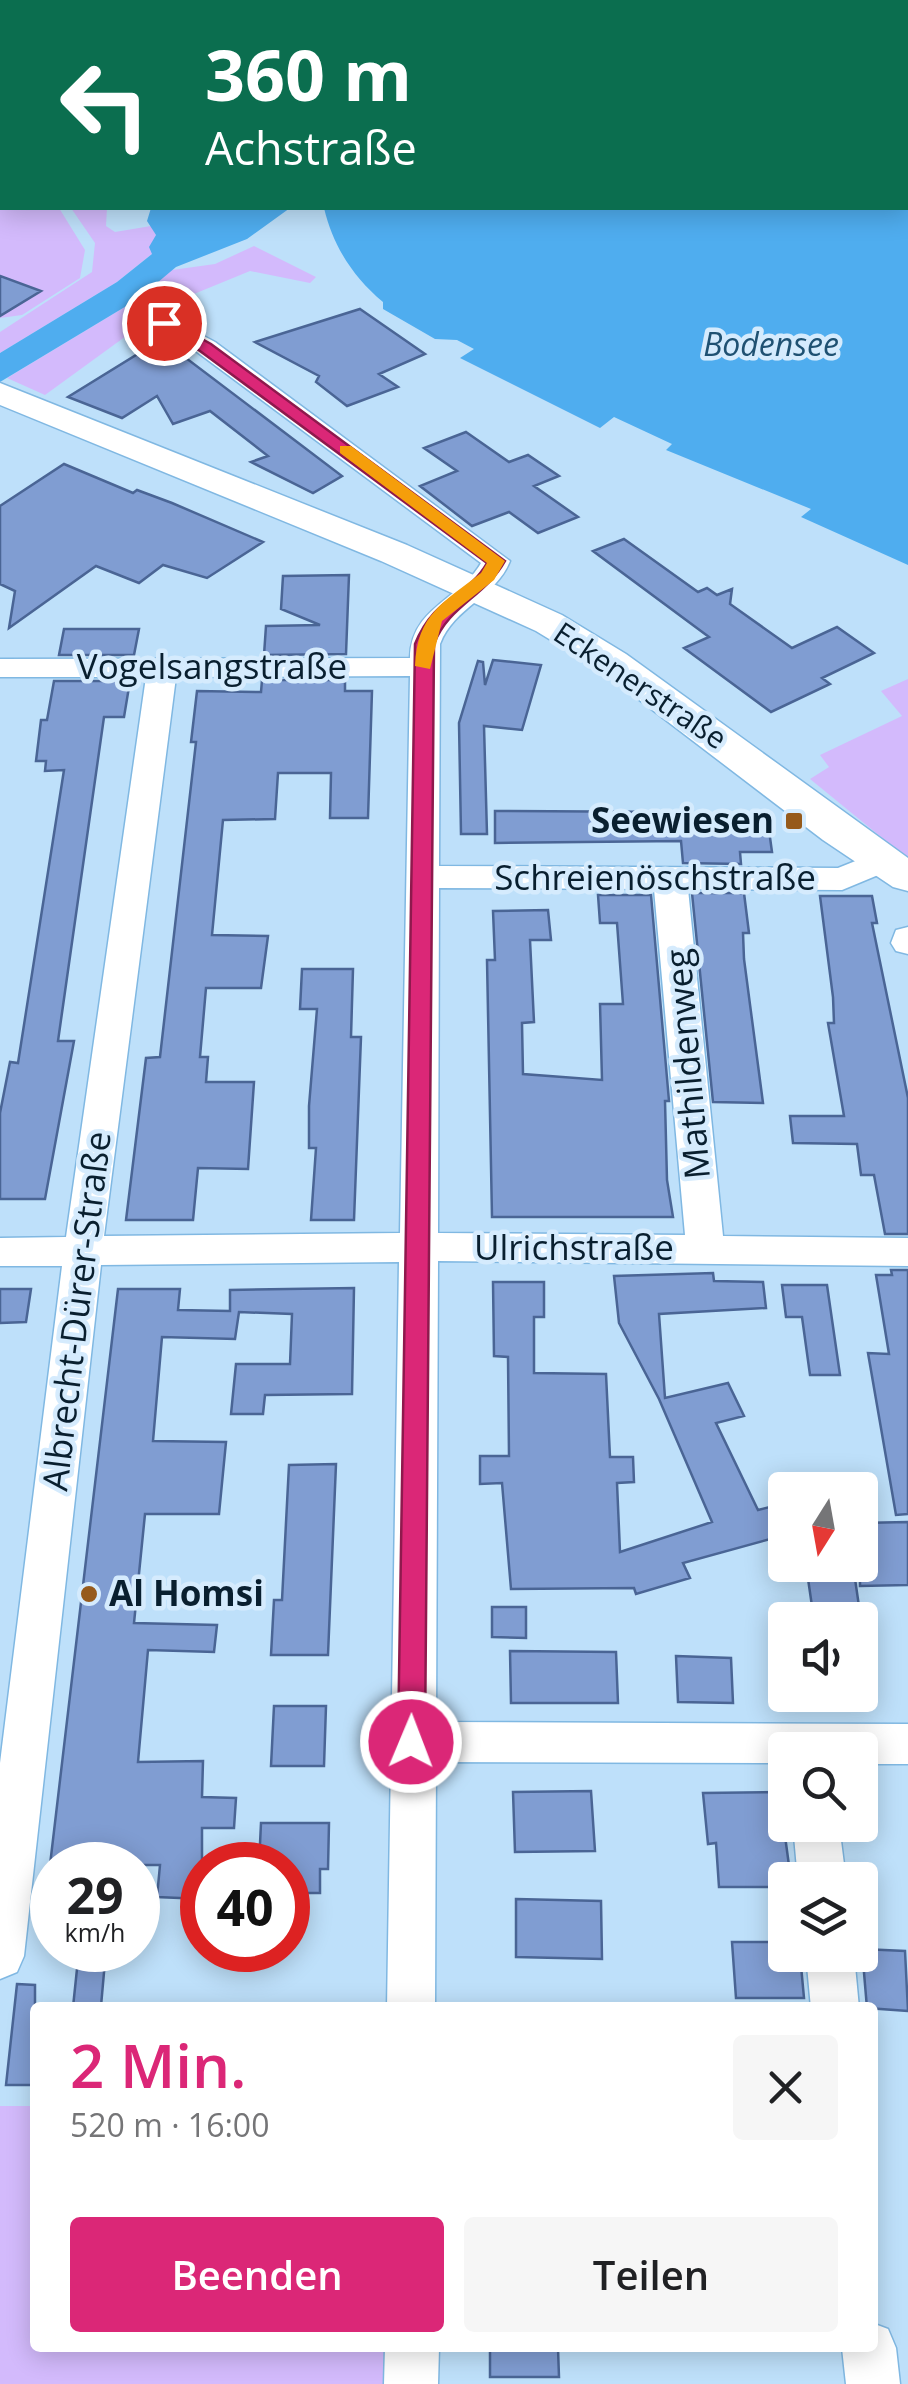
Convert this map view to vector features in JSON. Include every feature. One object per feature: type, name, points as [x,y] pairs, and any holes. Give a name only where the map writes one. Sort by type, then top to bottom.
[{"type":"main road","name":"Eckenerstraße","points":[[6,396],[473,586],[549,623],[614,662],[895,869]]},
{"type":"street","points":[[164,323],[206,347],[491,555],[497,566],[434,618],[424,644],[411,2002]]},
{"type":"street","name":"Vogelsangstraße","points":[[0,668],[424,667]]},
{"type":"street","name":"Albrecht-Dürer-Straße","points":[[0,1956],[83,1252],[162,668]]},
{"type":"street","name":"Schreienöschstraße","points":[[422,876],[842,879],[895,869]]},
{"type":"street","name":"Mathildenweg","points":[[670,878],[705,1249]]},
{"type":"street","name":"Ulrichstraße","points":[[0,1252],[418,1247],[908,1252]]},
{"type":"street","points":[[411,1742],[768,1746]]},
{"type":"street","points":[[878,1745],[908,1744]]},
{"type":"street","points":[[832,1972],[834,2002]]},
{"type":"street","points":[[412,2352],[412,2384]]},
{"type":"street","points":[[869,2352],[873,2384]]},
{"type":"shaded area","points":[[0,210],[60,210],[85,250],[80,278],[22,315],[0,318]]},
{"type":"shaded area","points":[[72,210],[107,210],[106,226],[115,232],[151,226],[156,235],[150,247],[153,253],[117,282],[0,353],[0,332],[92,272],[95,243]]},
{"type":"shaded area","points":[[254,246],[316,277],[310,283],[250,271],[155,310],[141,306],[127,317],[144,323],[45,395],[7,378],[138,299],[172,270],[215,264]]},
{"type":"shaded area","points":[[908,679],[908,859],[810,779],[829,767],[820,755],[902,716],[881,691]]},
{"type":"shaded area","points":[[0,2106],[30,2106],[30,2352],[384,2352],[385,2384],[0,2384]]},
{"type":"water","points":[[150,210],[287,210],[247,239],[176,267],[138,299],[0,382],[0,353],[117,282],[152,254],[149,247],[156,235],[147,221]]},
{"type":"water","name":"Bodensee","points":[[325,210],[908,210],[908,565],[801,517],[811,509],[666,450],[672,444],[614,417],[600,428],[460,358],[474,349],[457,340],[435,339],[383,309],[383,302],[362,282],[333,235]]},
{"type":"building","points":[[0,276],[41,291],[0,316]]},
{"type":"building","points":[[360,309],[425,354],[379,374],[398,387],[347,406],[316,382],[319,376],[255,342]]},
{"type":"building","points":[[154,344],[186,358],[342,476],[313,493],[251,462],[268,456],[210,411],[173,424],[157,396],[122,418],[68,397]]},
{"type":"building","points":[[466,432],[509,462],[528,455],[559,476],[534,486],[578,517],[538,533],[509,512],[472,526],[420,486],[457,471],[424,448]]},
{"type":"building","points":[[64,464],[133,493],[137,490],[172,503],[263,542],[207,578],[163,565],[139,583],[96,566],[9,628],[15,591],[0,584],[0,506]]},
{"type":"building","points":[[624,539],[698,592],[707,588],[717,595],[732,589],[730,604],[792,648],[837,627],[874,653],[822,678],[830,684],[771,712],[684,648],[709,637],[593,551]]},
{"type":"building","points":[[349,575],[346,654],[264,655],[266,626],[320,625],[281,609],[283,576]]},
{"type":"building","points":[[64,629],[139,629],[134,655],[59,655]]},
{"type":"building","points":[[493,660],[541,665],[522,730],[484,726],[487,834],[461,834],[459,723],[478,661],[483,662],[485,685]]},
{"type":"building","points":[[262,680],[345,680],[345,691],[372,691],[368,818],[330,818],[331,773],[278,773],[275,819],[223,820],[212,935],[268,936],[261,988],[206,988],[200,1057],[208,1057],[206,1082],[254,1082],[248,1169],[198,1168],[193,1220],[126,1220],[146,1058],[160,1057],[196,742],[191,742],[197,691],[261,692]]},
{"type":"building","points":[[54,681],[130,681],[124,717],[104,717],[58,1041],[74,1041],[45,1199],[0,1199],[0,1113],[10,1062],[18,1063],[64,770],[45,771],[46,761],[36,761],[41,720],[47,720]]},
{"type":"building","points":[[495,811],[678,812],[679,822],[768,823],[772,852],[740,852],[741,864],[683,863],[681,841],[495,843]]},
{"type":"building","points":[[692,893],[744,893],[749,933],[743,933],[744,959],[763,1103],[713,1102]]},
{"type":"building","points":[[598,895],[651,895],[669,1101],[665,1101],[667,1180],[673,1217],[492,1217],[487,960],[495,960],[493,911],[548,910],[551,940],[530,940],[534,1022],[522,1023],[523,1074],[602,1080],[600,1004],[623,1004],[617,923],[600,923]]},
{"type":"building","points":[[820,896],[872,896],[877,923],[872,923],[908,1098],[908,1234],[885,1234],[874,1175],[861,1175],[857,1144],[793,1143],[790,1116],[844,1116],[828,1023],[834,1023],[833,997]]},
{"type":"building","points":[[302,969],[353,969],[351,1037],[361,1037],[354,1220],[311,1220],[316,1148],[309,1148],[309,1106],[317,1009],[300,1009]]},
{"type":"building","points":[[891,1270],[908,1270],[908,1514],[896,1515],[868,1353],[889,1354],[876,1275],[892,1275]]},
{"type":"building","points":[[713,1273],[714,1281],[763,1282],[766,1308],[659,1314],[665,1398],[728,1383],[744,1416],[716,1423],[758,1510],[768,1507],[768,1540],[683,1563],[690,1578],[636,1594],[634,1588],[511,1589],[502,1483],[480,1484],[480,1456],[509,1456],[508,1357],[494,1356],[493,1282],[544,1282],[544,1317],[534,1317],[534,1373],[606,1374],[610,1457],[633,1457],[634,1482],[617,1483],[620,1552],[712,1522],[659,1399],[619,1323],[614,1276]]},
{"type":"building","points":[[782,1285],[827,1285],[840,1375],[810,1375],[802,1317],[786,1317]]},
{"type":"building","points":[[354,1288],[352,1394],[265,1395],[263,1414],[231,1414],[236,1364],[290,1364],[292,1314],[239,1312],[235,1339],[162,1337],[153,1441],[226,1442],[219,1514],[145,1514],[134,1623],[217,1625],[214,1652],[148,1650],[138,1762],[203,1761],[202,1797],[236,1798],[234,1828],[202,1828],[202,1842],[180,1842],[180,1898],[160,1897],[160,1842],[53,1842],[118,1289],[180,1289],[178,1310],[230,1311],[230,1290]]},
{"type":"building","points":[[0,1289],[31,1289],[26,1322],[0,1323]]},
{"type":"building","points":[[336,1464],[328,1655],[271,1655],[274,1600],[282,1600],[289,1465]]},
{"type":"building","points":[[908,1522],[908,1585],[860,1586],[860,1582],[878,1582],[878,1523]]},
{"type":"building","points":[[808,1582],[855,1582],[858,1602],[811,1602]]},
{"type":"building","points":[[492,1607],[526,1607],[526,1638],[492,1637]]},
{"type":"building","points":[[510,1651],[616,1652],[618,1703],[511,1703]]},
{"type":"building","points":[[676,1656],[731,1658],[733,1703],[678,1702]]},
{"type":"building","points":[[274,1706],[326,1706],[324,1766],[271,1766]]},
{"type":"building","points":[[591,1791],[595,1851],[515,1852],[513,1792]]},
{"type":"building","points":[[768,1792],[768,1842],[786,1842],[789,1862],[768,1862],[768,1887],[719,1887],[716,1843],[708,1844],[703,1793]]},
{"type":"building","points":[[261,1823],[329,1823],[328,1869],[320,1869],[320,1893],[310,1893],[310,1842],[260,1842]]},
{"type":"building","points":[[516,1899],[601,1901],[602,1959],[516,1957]]},
{"type":"building","points":[[732,1942],[768,1942],[768,1972],[802,1972],[804,1998],[736,1998]]},
{"type":"building","points":[[878,1950],[905,1951],[908,2011],[878,2009],[878,2002],[866,2002],[864,1972],[878,1972]]},
{"type":"building","points":[[77,1972],[104,1972],[101,2002],[74,2002]]},
{"type":"building","points":[[17,1984],[35,1985],[35,2002],[30,2002],[30,2085],[6,2085]]},
{"type":"building","points":[[490,2352],[558,2352],[559,2377],[490,2377]]},
{"type":"slow traffic","points":[[345,449],[496,561],[497,566],[488,576],[434,618],[424,644],[424,666]]},
{"type":"place","name":"Seewiesen","points":[[794,821]]},
{"type":"place","name":"Al Homsi","points":[[89,1594]]},
{"type":"route","points":[[164,323],[206,347],[491,555],[497,566],[434,618],[424,644],[411,1742]]}]
